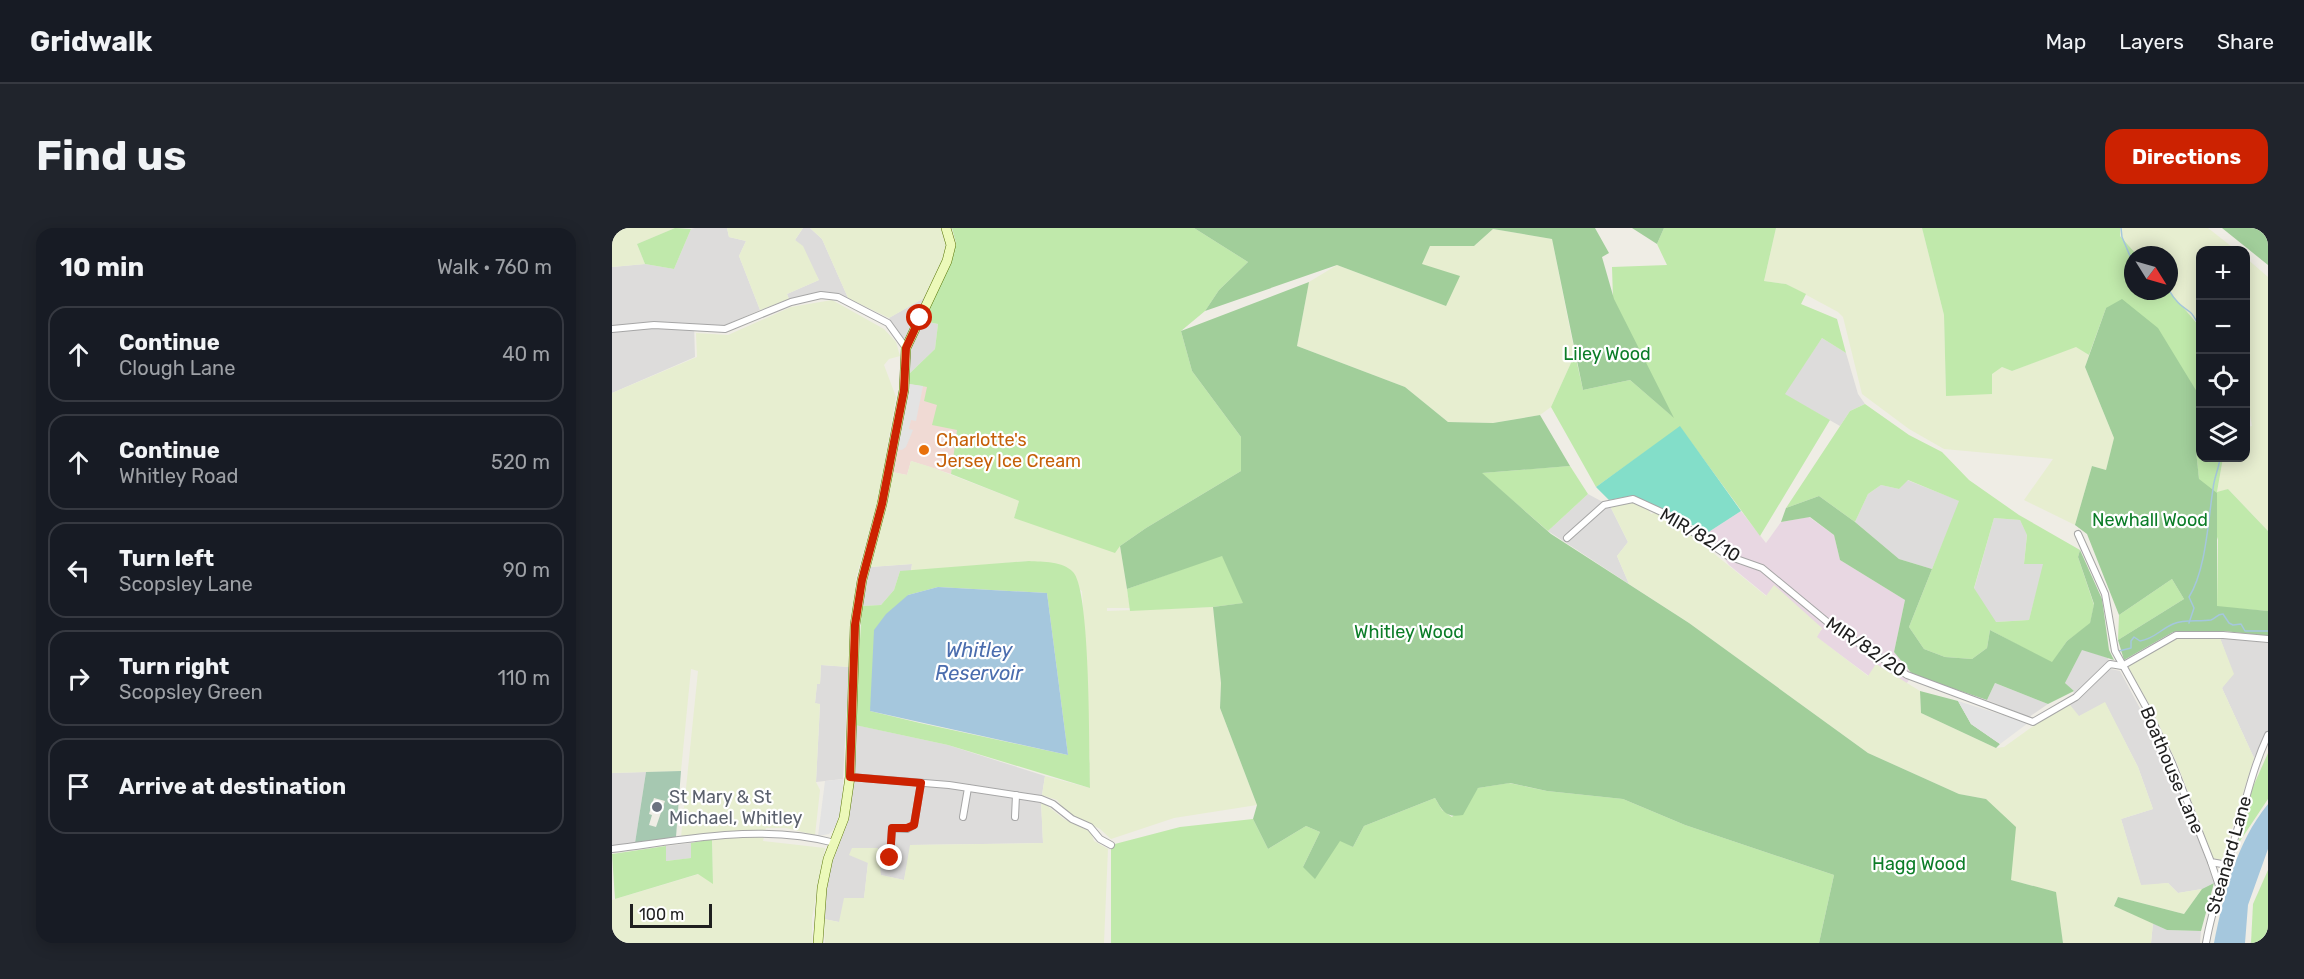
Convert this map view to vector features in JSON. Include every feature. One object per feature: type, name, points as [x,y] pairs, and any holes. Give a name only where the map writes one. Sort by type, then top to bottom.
[{"type":"street","points":[[818,943],[822,888],[828,859],[844,818],[850,777],[855,625],[862,580],[882,504],[904,390],[906,348],[947,261],[951,245],[946,228]]},
{"type":"street","points":[[612,329],[654,325],[725,329],[791,302],[821,295],[838,297],[888,324],[906,348]]},
{"type":"street","name":"MIR/82/10","points":[[1567,538],[1604,505],[1633,499],[1668,515],[1728,556],[1762,568]]},
{"type":"street","name":"Boathouse Lane","points":[[2078,534],[2105,594],[2115,651],[2146,707],[2172,764],[2219,886]]},
{"type":"street","name":"MIR/82/20","points":[[1762,568],[1831,625],[1906,675],[2033,722],[2076,697],[2110,664],[2122,666]]},
{"type":"street","points":[[2122,666],[2176,635],[2223,635],[2268,639]]},
{"type":"street","name":"Steanard Lane","points":[[2206,943],[2211,914],[2250,779],[2268,735]]},
{"type":"street","points":[[850,777],[968,788],[1041,799],[1090,827],[1100,838],[1112,845]]},
{"type":"street","points":[[890,858],[892,828],[907,828],[914,825],[921,783]]},
{"type":"street","points":[[963,817],[968,788]]},
{"type":"street","points":[[1015,817],[1016,795]]},
{"type":"street","points":[[612,849],[716,835],[786,835],[835,843]]},
{"type":"street","points":[[2211,862],[2227,865]]},
{"type":"shaded area","points":[[727,228],[729,237],[746,241],[739,256],[760,310],[723,326],[694,324],[695,357],[612,393],[612,267],[645,264],[674,269],[691,229]]},
{"type":"shaded area","points":[[803,228],[810,228],[822,239],[848,298],[836,293],[820,292],[789,299],[787,294],[819,280],[795,240]]},
{"type":"shaded area","points":[[924,298],[915,323],[903,339],[889,318]]},
{"type":"shaded area","points":[[923,321],[938,324],[935,349],[909,374],[907,370],[911,347]]},
{"type":"shaded area","points":[[1822,338],[1846,353],[1858,394],[1865,404],[1850,411],[1840,426],[1784,394]]},
{"type":"shaded area","points":[[909,384],[928,387],[937,405],[958,429],[951,474],[911,461],[907,475],[892,472]]},
{"type":"shaded area","points":[[909,384],[923,386],[916,421],[911,420],[909,429],[913,430],[906,447],[902,450],[896,449]]},
{"type":"shaded area","points":[[1907,480],[1960,501],[1932,569],[1899,559],[1855,522],[1868,494],[1881,485],[1899,489]]},
{"type":"shaded area","points":[[1588,494],[1610,506],[1628,542],[1617,556],[1629,584],[1548,531]]},
{"type":"shaded area","points":[[1741,511],[1766,543],[1781,522],[1809,517],[1834,535],[1840,560],[1905,600],[1894,652],[1913,675],[1906,684],[1876,664],[1869,676],[1816,637],[1822,629],[1774,586],[1767,596],[1729,565],[1707,533]]},
{"type":"shaded area","points":[[1994,518],[2020,520],[2027,534],[2024,564],[2044,564],[2029,620],[1995,622],[1974,589]]},
{"type":"shaded area","points":[[912,564],[911,571],[900,571],[894,590],[881,605],[862,606],[870,567]]},
{"type":"shaded area","points":[[2220,638],[2268,643],[2268,733],[2254,758],[2222,688],[2233,674]]},
{"type":"shaded area","points":[[2082,649],[2108,658],[2111,669],[2120,671],[2159,744],[2189,811],[2214,883],[2202,889],[2178,893],[2168,883],[2141,886],[2121,819],[2153,809],[2138,767],[2105,703],[2078,717],[2070,705],[2074,691],[2065,683]]},
{"type":"shaded area","points":[[821,665],[849,667],[843,779],[816,782],[820,705],[815,703],[817,684],[820,684]]},
{"type":"shaded area","points":[[1995,683],[2048,704],[2029,717],[1987,700]]},
{"type":"shaded area","points":[[1958,701],[2028,723],[2000,744],[1971,724]]},
{"type":"shaded area","points":[[851,724],[948,745],[1045,776],[1041,801],[1043,843],[911,845],[904,880],[881,875],[868,862],[864,899],[839,922],[819,918],[822,888],[844,818]]},
{"type":"shaded area","points":[[646,772],[635,843],[612,846],[612,773]]},
{"type":"shaded area","points":[[843,779],[842,806],[836,826],[829,834],[818,836],[825,781]]},
{"type":"shaded area","points":[[691,843],[692,858],[666,861],[666,846]]},
{"type":"shaded area","points":[[2153,923],[2167,930],[2201,931],[2200,943],[2151,943]]},
{"type":"green space","points":[[612,228],[675,228],[637,244],[645,264],[612,267]]},
{"type":"green space","points":[[675,228],[691,229],[674,269],[645,264],[637,244]]},
{"type":"green space","points":[[727,228],[803,228],[795,240],[803,246],[819,280],[787,294],[789,299],[760,310],[739,256],[746,241],[729,237]]},
{"type":"green space","points":[[810,228],[943,228],[947,243],[942,265],[924,298],[889,318],[848,298],[822,239]]},
{"type":"green space","points":[[952,228],[1194,228],[1248,262],[1219,290],[1205,311],[1181,331],[1192,371],[1241,437],[1241,471],[1146,528],[1120,546],[1115,553],[1014,518],[1019,501],[951,474],[957,430],[932,425],[937,405],[924,401],[927,387],[909,384],[909,374],[935,349],[938,324],[923,321],[953,256],[956,243]]},
{"type":"green space","name":"Liley Wood","points":[[1194,228],[1595,228],[1609,253],[1602,257],[1614,299],[1674,418],[1630,380],[1583,390],[1552,239],[1493,229],[1474,246],[1430,246],[1422,264],[1460,276],[1446,306],[1337,265],[1205,311],[1219,290],[1248,262]]},
{"type":"green space","points":[[1632,228],[1664,228],[1657,244]]},
{"type":"green space","points":[[1664,228],[1776,228],[1764,281],[1786,284],[1806,294],[1801,304],[1837,319],[1846,353],[1822,338],[1785,394],[1830,420],[1760,536],[1680,427],[1596,487],[1551,407],[1575,354],[1583,390],[1630,380],[1672,416],[1613,299],[1612,267],[1667,265],[1657,244]]},
{"type":"green space","points":[[1776,228],[1922,228],[1944,315],[1946,396],[2002,367],[2012,371],[2076,346],[2089,355],[2085,367],[2114,438],[2106,470],[2092,466],[2075,525],[2024,500],[2053,459],[1944,449],[1909,429],[1862,394],[1843,317],[1838,312],[1786,284],[1764,281]]},
{"type":"green space","points":[[1922,228],[2120,228],[2120,236],[2129,246],[2124,246],[2124,300],[2177,300],[2196,322],[2196,450],[2106,308],[2089,355],[2076,347],[2012,371],[2002,367],[1992,374],[1992,394],[1946,396],[1944,315]]},
{"type":"green space","points":[[2120,228],[2208,228],[2231,246],[2196,246],[2196,322],[2177,300],[2178,246],[2129,246],[2120,236]]},
{"type":"green space","points":[[2222,228],[2268,228],[2268,265],[2250,251],[2250,246],[2244,246]]},
{"type":"green space","points":[[1493,229],[1552,239],[1575,354],[1551,407],[1540,415],[1493,423],[1448,422],[1405,387],[1297,346],[1309,282],[1337,265],[1446,306],[1421,264],[1430,246],[1474,246]]},
{"type":"green space","points":[[2250,261],[2268,277],[2268,531],[2228,489],[2217,493],[2222,462],[2250,462],[2250,426],[2252,426],[2250,415]]},
{"type":"green space","name":"Whitley Wood","points":[[1309,282],[1297,346],[1405,387],[1448,422],[1493,423],[1540,415],[1570,466],[1482,473],[1551,534],[1689,623],[1868,753],[1959,794],[1986,799],[2016,827],[2011,880],[2056,892],[2063,943],[1819,943],[1834,875],[1685,825],[1623,799],[1547,791],[1510,783],[1478,788],[1463,815],[1449,815],[1440,807],[1435,798],[1364,826],[1353,847],[1340,841],[1315,879],[1303,867],[1320,832],[1306,826],[1268,849],[1253,819],[1257,805],[1220,708],[1221,683],[1213,607],[1243,603],[1222,556],[1127,589],[1120,546],[1241,471],[1241,437],[1192,371],[1181,331]]},
{"type":"green space","name":"Newhall Wood","points":[[2122,299],[2158,328],[2196,390],[2196,462],[2199,479],[2217,493],[2217,606],[2268,611],[2268,636],[2224,631],[2173,632],[2124,660],[2118,640],[2184,599],[2172,579],[2119,615],[2087,534],[2075,525],[2092,466],[2106,470],[2114,438],[2085,367],[2106,308]]},
{"type":"green space","points":[[832,300],[884,329],[896,342],[900,356],[889,359],[884,365],[896,397],[878,500],[856,578],[849,667],[821,665],[820,684],[817,684],[815,703],[820,704],[816,782],[820,790],[815,835],[786,828],[766,828],[763,841],[825,848],[812,918],[812,943],[612,943],[612,900],[699,874],[713,883],[712,833],[681,837],[698,671],[691,669],[681,771],[612,773],[612,393],[697,357],[696,333],[728,335],[791,307]]},
{"type":"green space","points":[[1865,404],[1909,435],[1942,452],[1969,480],[2019,515],[2080,550],[2078,557],[2094,605],[2090,624],[2067,641],[2052,663],[1990,630],[1987,648],[1972,659],[1945,657],[1924,649],[1909,627],[1959,501],[1908,480],[1899,489],[1881,485],[1868,494],[1855,522],[1819,496],[1786,508],[1850,411]],"holes":[[[1994,518],[2020,520],[2027,535],[2024,564],[2043,564],[2029,620],[1996,622],[1974,588]]]},
{"type":"green space","points":[[1680,426],[1741,511],[1707,533],[1668,512],[1631,496],[1609,500],[1596,487]]},
{"type":"green space","points":[[911,461],[1019,501],[1014,518],[1120,546],[1130,608],[1107,608],[1107,611],[1213,607],[1221,683],[1220,708],[1257,805],[1174,818],[1111,839],[1100,829],[1067,813],[1057,800],[1042,795],[1045,776],[1090,788],[1082,591],[1029,561],[911,571],[912,564],[870,567],[892,472],[907,475]]},
{"type":"green space","points":[[2197,462],[2222,462],[2217,492],[2228,489],[2268,531],[2268,611],[2217,607],[2218,540],[2199,480]]},
{"type":"green space","points":[[1570,466],[1588,494],[1548,531],[1481,473]]},
{"type":"green space","points":[[1819,496],[1855,522],[1899,559],[1932,569],[1909,627],[1924,649],[1945,657],[1972,659],[1987,648],[1990,630],[2052,662],[2067,641],[2090,623],[2094,604],[2078,557],[2080,550],[2102,599],[2109,650],[2114,660],[2082,650],[2065,683],[2074,691],[2048,704],[1995,683],[1987,700],[1913,675],[1894,652],[1905,600],[1840,560],[1834,535],[1810,517],[1781,522],[1786,508]]},
{"type":"green space","points":[[1633,501],[1647,507],[1651,514],[1657,512],[1669,517],[1766,596],[1774,585],[1822,628],[1817,637],[1868,676],[1876,664],[1920,691],[1921,713],[1996,748],[2004,747],[2039,722],[2070,705],[2079,716],[2105,702],[2138,767],[2153,809],[2121,819],[2141,885],[2168,883],[2178,893],[2202,889],[2184,914],[2118,897],[2114,906],[2153,923],[2151,943],[2063,943],[2055,892],[2011,880],[1986,799],[1959,794],[1868,753],[1689,623],[1629,584],[1617,556],[1628,542],[1610,506]]},
{"type":"green space","points":[[1222,555],[1244,603],[1213,607],[1130,611],[1127,589]]},
{"type":"green space","points":[[1029,561],[1058,564],[1073,572],[1079,585],[1086,640],[1090,788],[948,745],[855,725],[862,606],[881,605],[894,590],[900,571]],"holes":[[[938,587],[1047,593],[1068,755],[870,711],[908,595]]]},
{"type":"green space","points":[[2172,579],[2184,599],[2118,640],[2119,615]]},
{"type":"green space","points":[[2176,637],[2220,638],[2234,674],[2222,688],[2254,758],[2222,860],[2213,858],[2177,763],[2149,704],[2128,667]]},
{"type":"green space","points":[[1920,691],[1958,701],[1971,724],[2000,744],[1996,748],[1921,713]]},
{"type":"green space","points":[[2268,753],[2268,799],[2238,844],[2252,789]]},
{"type":"green space","points":[[681,771],[676,837],[635,843],[646,772]],"holes":[[[654,798],[665,801],[656,827],[649,825],[652,815],[649,814]]]},
{"type":"green space","points":[[1509,783],[1547,791],[1623,799],[1685,825],[1834,875],[1819,943],[1111,943],[1111,845],[1180,827],[1253,819],[1268,849],[1306,826],[1320,832],[1303,867],[1340,840],[1353,847],[1364,826],[1435,798],[1442,810],[1452,817],[1478,788]]},
{"type":"green space","points":[[1041,801],[1064,819],[1091,832],[1094,841],[1108,849],[1104,943],[825,943],[824,919],[839,922],[844,898],[864,898],[868,863],[849,855],[852,848],[878,848],[881,875],[904,880],[910,845],[1043,843]]},
{"type":"green space","points":[[712,839],[713,884],[698,874],[615,899],[612,854],[666,846],[666,861],[691,858],[691,843]]},
{"type":"green space","points":[[2268,870],[2268,943],[2251,943],[2253,904]]},
{"type":"green space","points":[[2214,883],[2201,931],[2167,930],[2114,906],[2118,897],[2184,914],[2202,889]]},
{"type":"water","name":"Whitley Reservoir","points":[[938,587],[1047,593],[1068,755],[870,711],[874,630],[886,614],[908,595]]},
{"type":"water","points":[[2268,804],[2268,849],[2248,905],[2245,943],[2214,943],[2222,906],[2239,852],[2247,835]]},
{"type":"waterway","points":[[2121,228],[2126,246]]},
{"type":"waterway","points":[[2176,300],[2196,320]]},
{"type":"waterway","points":[[2189,623],[2194,608],[2189,597],[2195,586],[2203,559],[2219,462]]},
{"type":"waterway","points":[[2119,651],[2131,648],[2131,641],[2134,637],[2140,641],[2145,640],[2173,624],[2211,620],[2221,614],[2229,623],[2241,624],[2245,631],[2268,631]]},
{"type":"place","name":"Charlotte's Jersey Ice Cream","points":[[924,450]]},
{"type":"place","name":"St Mary & St Michael, Whitley","points":[[657,807]]},
{"type":"route","points":[[890,858],[892,828],[907,828],[914,825],[921,783],[850,777],[855,625],[862,580],[882,504],[904,390],[906,348],[920,318]]},
{"type":"park label","name":"Hagg Wood","points":[[1919,864]]}]
